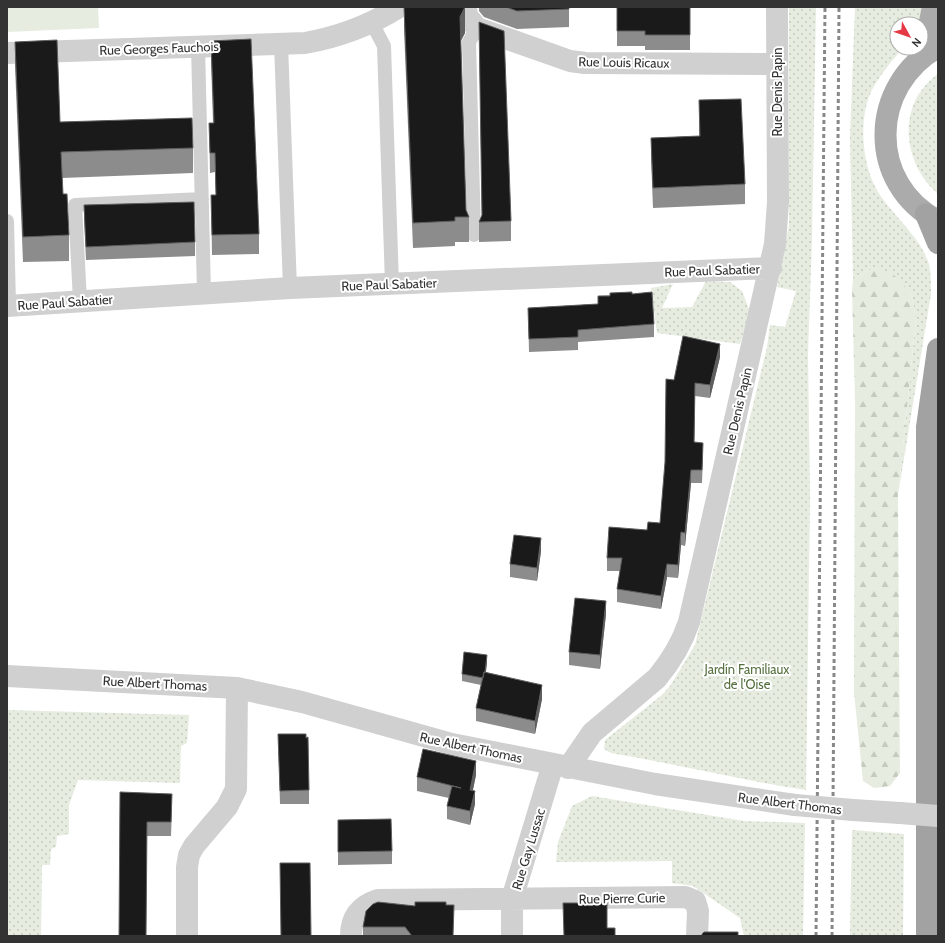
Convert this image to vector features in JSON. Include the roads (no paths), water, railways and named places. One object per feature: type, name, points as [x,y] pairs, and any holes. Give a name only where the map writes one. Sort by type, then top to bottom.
[{"type":"highway","points":[[932,217],[938,243]]},
{"type":"highway","points":[[927,936],[927,427],[938,349]]},
{"type":"main road","points":[[929,26],[933,7]]},
{"type":"main road","points":[[911,68],[920,59],[938,47]]},
{"type":"main road","points":[[917,56],[911,68],[896,89],[887,113],[885,138],[886,150],[889,163],[900,186],[916,206],[932,217]]},
{"type":"street","name":"Rue Georges Fauchois","points":[[7,53],[305,43],[340,36],[372,23],[399,7]]},
{"type":"street","points":[[466,7],[467,16],[477,28]]},
{"type":"street","name":"Rue Denis Papin","points":[[561,766],[589,737],[657,678],[681,645],[693,605],[771,268],[775,244],[778,202],[777,7]]},
{"type":"street","name":"Rue Louis Ricaux","points":[[477,28],[555,57],[585,63],[777,64]]},
{"type":"street","name":"Rue Paul Sabatier","points":[[8,305],[290,288],[771,268]]},
{"type":"street","name":"Rue Albert Thomas","points":[[7,676],[237,688],[322,707],[429,738],[561,766],[663,785],[796,805],[938,816]]},
{"type":"street","points":[[186,936],[187,867],[189,855],[194,846],[227,807],[236,789],[237,688]]},
{"type":"street","name":"Rue Gay Lussac","points":[[512,936],[512,899],[561,766]]},
{"type":"street","name":"Rue Pierre Curie","points":[[351,936],[356,914],[362,908],[378,900],[685,897],[695,901],[698,911],[697,936]]},
{"type":"lane","points":[[372,23],[384,46],[392,284]]},
{"type":"lane","points":[[474,235],[469,42],[477,28]]},
{"type":"lane","points":[[280,44],[290,288]]},
{"type":"lane","points":[[198,46],[204,293]]},
{"type":"lane","points":[[80,301],[75,205],[202,199]]},
{"type":"lane","points":[[7,221],[8,305]]},
{"type":"railway","points":[[816,936],[825,7]]},
{"type":"railway","points":[[832,936],[839,7]]},
{"type":"park label","name":"Jardín Familiaux de l'Oise","points":[[747,676]]}]
